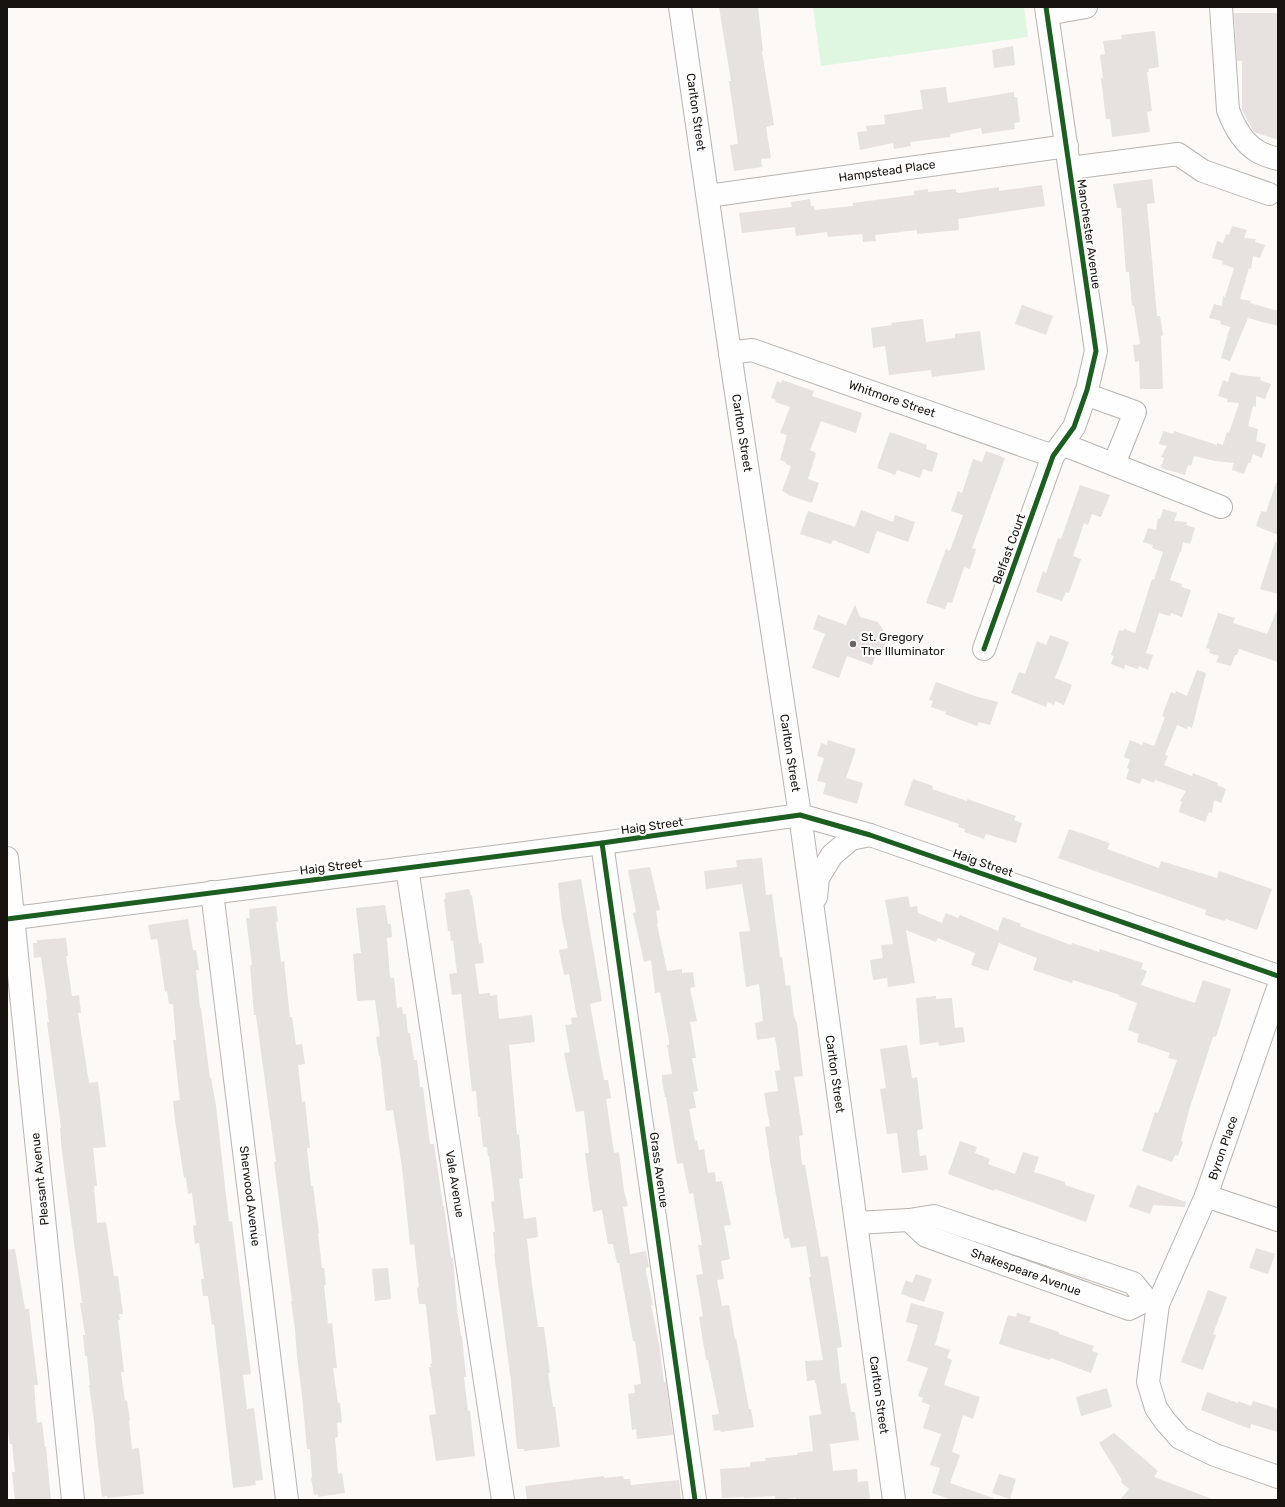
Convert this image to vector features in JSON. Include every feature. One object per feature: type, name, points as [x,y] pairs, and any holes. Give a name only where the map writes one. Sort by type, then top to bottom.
[{"type":"street","name":"Carlton Street","points":[[680,7],[730,353],[800,815],[894,1500]]},
{"type":"street","points":[[1047,10],[1086,7]]},
{"type":"street","points":[[1221,7],[1228,110],[1234,126],[1246,142],[1258,152],[1278,159]]},
{"type":"street","name":"Manchester Avenue","points":[[1047,10],[1096,351],[1085,394],[1074,427],[1058,450]]},
{"type":"street","name":"Hampstead Place","points":[[708,196],[1067,146]]},
{"type":"street","points":[[1070,168],[1178,154],[1203,171],[1269,194]]},
{"type":"street","name":"Whitmore Street","points":[[730,353],[752,350],[1058,450],[1114,464],[1221,507]]},
{"type":"street","points":[[1085,394],[1135,412],[1114,464]]},
{"type":"street","name":"Belfast Court","points":[[984,649],[1058,450]]},
{"type":"street","name":"Haig Street","points":[[10,919],[602,843],[800,815],[870,835],[1278,976]]},
{"type":"street","points":[[814,918],[818,878],[832,855],[851,839],[870,835]]},
{"type":"street","name":"Grass Avenue","points":[[602,843],[695,1500]]},
{"type":"street","name":"Pleasant Avenue","points":[[7,858],[10,919],[73,1500]]},
{"type":"street","name":"Vale Avenue","points":[[407,868],[503,1500]]},
{"type":"street","name":"Sherwood Avenue","points":[[212,892],[287,1500]]},
{"type":"street","name":"Byron Place","points":[[1153,1302],[1206,1196],[1278,988]]},
{"type":"street","points":[[1206,1196],[1278,1220]]},
{"type":"street","name":"Shakespeare Avenue","points":[[856,1223],[909,1220],[934,1216],[1133,1283],[1153,1302]]},
{"type":"street","points":[[1153,1302],[1148,1382],[1156,1408],[1165,1421],[1180,1438],[1215,1455],[1278,1477]]},
{"type":"green space","points":[[813,7],[1024,7],[1028,37],[821,66]]},
{"type":"building","points":[[719,7],[758,7],[762,52],[774,125],[766,127],[771,158],[761,159],[762,167],[734,171],[730,145],[738,144],[729,81],[731,81]]},
{"type":"building","points":[[1234,13],[1278,13],[1278,140],[1254,132],[1242,110],[1242,61],[1237,61]]},
{"type":"building","points":[[1155,31],[1159,67],[1148,69],[1149,72],[1147,72],[1152,111],[1147,112],[1150,132],[1112,137],[1110,119],[1106,119],[1101,78],[1103,78],[1100,55],[1105,54],[1103,41],[1122,39],[1121,35]]},
{"type":"building","points":[[1013,46],[1015,65],[994,68],[992,50]]},
{"type":"building","points":[[946,87],[948,103],[1014,92],[1014,97],[1017,97],[1020,122],[1014,123],[1015,129],[982,134],[981,128],[950,134],[950,137],[910,142],[911,146],[894,149],[893,143],[860,150],[857,132],[867,131],[866,126],[885,124],[884,115],[923,109],[920,90]]},
{"type":"building","points":[[1152,179],[1155,203],[1147,204],[1157,316],[1160,316],[1163,335],[1161,336],[1163,389],[1140,389],[1139,361],[1135,362],[1133,345],[1140,344],[1134,306],[1132,306],[1129,272],[1126,272],[1121,208],[1117,208],[1113,184]]},
{"type":"building","points":[[1042,185],[1045,206],[958,219],[959,230],[917,234],[917,230],[875,235],[876,241],[863,242],[862,234],[828,237],[827,232],[796,236],[795,227],[742,233],[739,213],[792,207],[791,202],[810,199],[811,206],[814,206],[814,210],[853,206],[853,203],[914,195],[914,191],[928,189],[928,192],[956,189],[956,192],[959,193],[999,187],[999,191]]},
{"type":"building","points":[[1232,226],[1247,230],[1244,238],[1256,239],[1255,242],[1265,245],[1260,258],[1253,256],[1251,269],[1249,268],[1240,299],[1251,301],[1250,303],[1278,311],[1278,326],[1248,318],[1230,361],[1221,358],[1230,327],[1220,324],[1221,321],[1209,318],[1214,304],[1222,306],[1223,296],[1225,297],[1234,268],[1222,264],[1223,261],[1212,258],[1217,241],[1223,243],[1226,234],[1229,235]]},
{"type":"building","points":[[1022,305],[1053,316],[1046,335],[1015,324]]},
{"type":"building","points":[[923,319],[926,342],[955,338],[955,334],[980,331],[985,370],[932,377],[931,370],[889,375],[885,346],[873,348],[871,328],[892,325],[891,323]]},
{"type":"building","points":[[1231,372],[1240,375],[1261,377],[1260,380],[1271,384],[1265,399],[1256,396],[1256,407],[1253,406],[1248,426],[1258,429],[1256,441],[1266,444],[1262,458],[1253,454],[1244,474],[1232,470],[1234,463],[1215,461],[1194,456],[1191,466],[1188,465],[1185,475],[1161,468],[1164,458],[1161,457],[1167,446],[1159,444],[1163,431],[1173,434],[1174,431],[1217,445],[1217,443],[1223,445],[1227,432],[1229,433],[1239,403],[1227,402],[1228,399],[1218,396],[1223,380],[1228,382]]},
{"type":"building","points":[[782,380],[814,391],[812,396],[862,413],[856,433],[821,421],[810,450],[816,453],[808,479],[819,483],[812,503],[788,495],[782,491],[791,466],[780,460],[787,435],[780,433],[790,407],[775,402],[776,400],[771,398],[777,381],[781,383]]},
{"type":"building","points":[[890,432],[927,445],[926,449],[938,453],[932,472],[923,469],[920,478],[897,470],[895,475],[877,468]]},
{"type":"building","points":[[986,451],[1005,458],[972,548],[976,549],[970,569],[964,567],[952,603],[948,602],[945,609],[926,603],[946,549],[950,551],[963,515],[951,511],[958,491],[962,493],[973,459],[982,462]]},
{"type":"building","points":[[1276,483],[1278,483],[1278,535],[1256,526],[1261,511],[1266,512]]},
{"type":"building","points":[[1080,485],[1110,495],[1101,517],[1092,514],[1088,525],[1084,523],[1073,556],[1081,559],[1069,593],[1066,592],[1062,601],[1036,592],[1043,571],[1046,573],[1058,538],[1061,539]]},
{"type":"building","points":[[1163,509],[1177,513],[1174,521],[1187,522],[1186,525],[1195,528],[1190,544],[1183,542],[1181,552],[1170,580],[1182,584],[1181,587],[1191,590],[1182,617],[1171,613],[1170,616],[1159,613],[1146,653],[1153,655],[1148,670],[1139,666],[1138,669],[1125,665],[1124,669],[1111,664],[1114,656],[1111,655],[1119,630],[1123,631],[1124,629],[1135,633],[1152,579],[1154,580],[1163,552],[1152,548],[1153,545],[1143,542],[1148,528],[1156,530],[1158,518],[1160,519]]},
{"type":"building","points":[[861,510],[893,522],[895,515],[915,522],[908,542],[877,531],[869,554],[833,540],[831,544],[800,534],[808,511],[855,527]]},
{"type":"building","points":[[1275,542],[1278,543],[1278,594],[1260,589]]},
{"type":"building","name":"St. Gregory The Illuminator","points":[[855,605],[860,617],[878,622],[888,637],[883,652],[878,650],[872,665],[847,656],[839,678],[812,668],[825,634],[813,629],[818,615],[846,625]]},
{"type":"building","points":[[1278,608],[1278,662],[1239,649],[1231,666],[1216,662],[1219,656],[1209,653],[1210,649],[1206,648],[1218,613],[1235,618],[1233,623],[1267,634]]},
{"type":"building","points":[[1050,635],[1069,642],[1055,678],[1072,685],[1064,705],[1055,701],[1054,705],[1048,702],[1046,707],[1011,693],[1019,672],[1025,674],[1037,641],[1046,645]]},
{"type":"building","points":[[1197,670],[1206,673],[1192,728],[1188,726],[1187,729],[1177,725],[1165,755],[1168,756],[1164,765],[1192,776],[1193,773],[1218,783],[1217,785],[1226,789],[1221,803],[1214,800],[1212,813],[1209,812],[1205,822],[1179,812],[1182,802],[1180,801],[1186,791],[1155,780],[1154,783],[1142,778],[1140,784],[1126,779],[1129,769],[1127,768],[1130,760],[1124,757],[1130,740],[1142,745],[1143,742],[1154,746],[1165,717],[1162,716],[1171,692],[1175,694],[1176,691],[1187,696]]},
{"type":"building","points":[[936,682],[975,696],[998,702],[990,725],[979,722],[977,726],[931,707],[933,701],[929,700]]},
{"type":"building","points":[[828,740],[856,749],[846,778],[863,783],[857,804],[823,794],[826,783],[817,781],[824,758],[817,756],[821,743],[827,745]]},
{"type":"building","points":[[913,779],[933,786],[932,789],[1016,816],[1014,820],[1022,823],[1016,843],[986,834],[984,839],[964,832],[965,829],[958,827],[959,824],[904,805]]},
{"type":"building","points":[[1069,829],[1110,843],[1107,849],[1159,868],[1161,861],[1217,878],[1219,871],[1272,889],[1257,930],[1226,919],[1225,921],[1205,915],[1206,910],[1058,858]]},
{"type":"building","points":[[762,858],[766,895],[772,894],[780,957],[782,957],[786,986],[790,985],[794,1017],[797,1024],[803,1076],[794,1077],[803,1135],[799,1136],[802,1165],[805,1165],[821,1257],[828,1256],[842,1347],[837,1348],[841,1384],[846,1383],[851,1412],[855,1412],[859,1440],[830,1444],[833,1471],[857,1469],[858,1482],[868,1481],[870,1499],[796,1500],[796,1498],[775,1500],[775,1496],[722,1498],[720,1469],[750,1467],[750,1462],[766,1461],[765,1458],[797,1455],[797,1453],[813,1451],[809,1416],[821,1414],[816,1383],[815,1380],[807,1381],[805,1361],[823,1360],[809,1277],[811,1277],[806,1246],[791,1248],[789,1238],[784,1239],[765,1127],[770,1126],[764,1093],[778,1091],[775,1071],[780,1070],[775,1037],[757,1040],[755,1023],[763,1021],[759,984],[746,987],[739,932],[750,931],[742,884],[706,889],[704,871],[737,867],[736,860]]},
{"type":"building","points":[[650,867],[660,910],[656,911],[657,924],[667,971],[682,969],[682,973],[693,972],[695,987],[690,988],[697,1021],[690,1022],[696,1058],[692,1058],[698,1091],[693,1092],[696,1108],[689,1109],[695,1141],[697,1140],[699,1150],[704,1149],[708,1173],[715,1172],[716,1182],[722,1181],[731,1225],[724,1226],[730,1259],[721,1261],[724,1279],[717,1280],[722,1306],[729,1305],[749,1409],[751,1409],[754,1427],[721,1432],[720,1430],[714,1431],[712,1415],[719,1414],[708,1360],[706,1360],[699,1317],[703,1316],[696,1275],[703,1274],[698,1245],[702,1245],[693,1193],[689,1194],[683,1163],[677,1164],[662,1080],[662,1075],[672,1074],[667,1045],[669,1045],[669,1041],[660,992],[655,993],[651,960],[644,962],[633,913],[636,912],[628,870]]},
{"type":"building","points":[[581,879],[602,1001],[590,1004],[604,1080],[608,1080],[611,1098],[606,1099],[614,1153],[619,1152],[624,1191],[628,1206],[623,1207],[630,1254],[646,1251],[649,1267],[646,1268],[646,1272],[653,1305],[651,1305],[659,1344],[664,1382],[666,1382],[673,1435],[637,1439],[636,1429],[632,1430],[628,1394],[635,1393],[634,1385],[641,1384],[635,1341],[633,1341],[619,1263],[617,1263],[613,1244],[608,1244],[602,1210],[593,1212],[585,1153],[589,1153],[584,1111],[576,1112],[564,1053],[570,1052],[565,1025],[572,1024],[571,1018],[577,1017],[569,974],[564,975],[559,950],[568,948],[562,919],[558,883]]},
{"type":"building","points":[[469,889],[471,896],[472,895],[479,944],[481,943],[482,946],[484,963],[475,964],[479,994],[490,993],[490,996],[497,995],[499,1019],[532,1015],[535,1042],[509,1045],[517,1135],[519,1134],[523,1178],[519,1179],[524,1219],[536,1217],[538,1237],[527,1239],[531,1277],[538,1327],[544,1327],[550,1373],[548,1373],[553,1407],[555,1407],[560,1447],[524,1451],[524,1449],[517,1449],[511,1381],[494,1253],[493,1232],[495,1232],[491,1202],[494,1201],[494,1195],[489,1156],[487,1147],[483,1147],[480,1117],[478,1117],[476,1091],[472,1091],[461,994],[452,995],[449,974],[457,973],[453,940],[451,941],[450,931],[448,931],[444,899],[446,899],[445,893]]},
{"type":"building","points":[[908,896],[910,907],[917,906],[918,913],[942,923],[946,913],[958,918],[960,915],[998,931],[1003,917],[1021,924],[1020,926],[1071,945],[1072,943],[1099,952],[1100,949],[1143,963],[1141,969],[1147,971],[1141,985],[1195,1003],[1203,980],[1231,989],[1216,1037],[1213,1037],[1190,1107],[1181,1141],[1183,1142],[1178,1156],[1175,1155],[1172,1162],[1142,1151],[1155,1112],[1158,1113],[1177,1060],[1168,1058],[1170,1053],[1137,1042],[1139,1034],[1128,1030],[1137,1003],[1119,996],[1120,995],[1073,980],[1072,983],[1033,970],[1037,958],[999,943],[988,971],[971,965],[975,953],[938,938],[936,942],[906,930],[915,983],[888,987],[887,978],[873,980],[870,960],[883,958],[881,945],[893,944],[885,900]]},
{"type":"building","points":[[385,905],[388,924],[391,924],[392,937],[387,938],[390,978],[394,978],[397,1008],[402,1007],[403,1014],[406,1014],[408,1033],[410,1033],[414,1060],[417,1060],[420,1087],[423,1087],[430,1144],[434,1144],[451,1258],[453,1258],[457,1309],[462,1336],[466,1377],[464,1377],[468,1411],[470,1411],[475,1456],[436,1461],[429,1415],[436,1414],[429,1367],[431,1367],[430,1364],[432,1363],[426,1306],[425,1304],[419,1304],[417,1288],[419,1287],[414,1244],[410,1245],[402,1167],[393,1110],[386,1111],[380,1056],[376,1037],[380,1036],[375,1000],[357,1001],[353,954],[361,953],[356,908]]},
{"type":"building","points":[[276,906],[278,922],[276,922],[281,962],[284,961],[290,1017],[292,1017],[296,1045],[302,1044],[305,1064],[298,1065],[302,1102],[305,1101],[310,1148],[307,1148],[311,1186],[313,1186],[322,1268],[324,1268],[326,1285],[324,1285],[328,1324],[332,1323],[337,1368],[333,1368],[342,1422],[337,1423],[338,1437],[335,1438],[338,1474],[342,1473],[345,1493],[318,1497],[318,1494],[314,1495],[311,1478],[310,1449],[307,1449],[292,1301],[274,1162],[276,1162],[256,1015],[254,1015],[250,965],[252,965],[246,918],[250,918],[249,909]]},
{"type":"building","points":[[188,919],[193,950],[196,950],[199,970],[196,970],[200,1008],[210,1078],[216,1106],[229,1222],[232,1221],[251,1374],[243,1375],[247,1409],[254,1408],[263,1480],[255,1481],[256,1485],[233,1488],[214,1324],[212,1325],[208,1296],[203,1296],[201,1279],[204,1279],[199,1243],[195,1244],[193,1226],[196,1225],[192,1193],[188,1194],[186,1177],[184,1178],[175,1120],[173,1101],[180,1100],[173,1040],[176,1040],[173,1004],[169,1004],[167,991],[165,992],[157,939],[151,940],[148,925]]},
{"type":"building","points":[[66,938],[68,956],[66,956],[72,996],[79,995],[81,1013],[78,1013],[89,1083],[98,1082],[106,1147],[93,1148],[97,1186],[94,1186],[97,1223],[106,1222],[114,1276],[118,1276],[123,1314],[119,1314],[120,1320],[118,1320],[124,1372],[121,1372],[125,1401],[127,1400],[130,1420],[132,1449],[139,1448],[144,1494],[107,1498],[107,1496],[102,1497],[87,1356],[85,1356],[83,1335],[85,1335],[80,1303],[82,1303],[62,1152],[61,1128],[47,1022],[49,1022],[47,1000],[41,957],[34,958],[33,943],[37,943],[37,940]]},
{"type":"building","points":[[936,996],[936,999],[952,998],[955,1028],[963,1027],[965,1042],[939,1046],[938,1042],[920,1045],[916,998]]},
{"type":"building","points":[[907,1045],[912,1078],[917,1077],[923,1129],[917,1130],[920,1156],[926,1155],[928,1170],[902,1173],[897,1133],[887,1134],[880,1089],[886,1088],[880,1049]]},
{"type":"building","points":[[960,1141],[977,1147],[975,1153],[990,1159],[988,1164],[1015,1174],[1023,1152],[1039,1157],[1034,1172],[1065,1182],[1065,1185],[1095,1195],[1086,1222],[995,1189],[994,1191],[948,1174]]},
{"type":"building","points":[[1137,1185],[1186,1202],[1185,1207],[1153,1205],[1150,1214],[1129,1207]]},
{"type":"building","points":[[1256,1248],[1275,1254],[1268,1274],[1249,1268]]},
{"type":"building","points":[[15,1249],[25,1309],[29,1309],[38,1385],[34,1385],[37,1423],[42,1422],[51,1500],[15,1500],[12,1472],[15,1472],[12,1444],[10,1444],[7,1424],[7,1250]]},
{"type":"building","points":[[388,1268],[391,1299],[375,1301],[372,1269]]},
{"type":"building","points":[[916,1274],[932,1279],[924,1302],[901,1294],[906,1280],[912,1283]]},
{"type":"building","points":[[1208,1290],[1227,1297],[1213,1334],[1216,1335],[1203,1370],[1181,1362]]},
{"type":"building","points":[[911,1303],[944,1312],[935,1345],[950,1350],[947,1358],[952,1360],[944,1385],[980,1397],[973,1419],[963,1415],[952,1452],[960,1455],[950,1483],[993,1498],[993,1500],[952,1500],[932,1493],[940,1468],[930,1465],[941,1434],[923,1428],[930,1405],[922,1402],[923,1398],[918,1396],[928,1368],[907,1361],[918,1325],[906,1322]]},
{"type":"building","points":[[1017,1313],[1031,1317],[1029,1322],[1094,1346],[1092,1351],[1098,1353],[1091,1373],[1051,1358],[1050,1360],[999,1344],[1008,1315],[1016,1317]]},
{"type":"building","points":[[1107,1388],[1112,1407],[1081,1416],[1076,1397]]},
{"type":"building","points":[[1207,1392],[1238,1403],[1238,1401],[1251,1406],[1253,1401],[1278,1409],[1278,1432],[1251,1424],[1250,1429],[1201,1410]]},
{"type":"building","points":[[1114,1433],[1158,1471],[1154,1477],[1212,1499],[1120,1500],[1129,1489],[1121,1482],[1122,1480],[1099,1443]]},
{"type":"building","points":[[999,1474],[1016,1479],[1010,1499],[992,1493]]},
{"type":"building","points":[[604,1476],[604,1478],[623,1476],[624,1479],[630,1479],[631,1485],[679,1480],[681,1500],[527,1500],[525,1486]]},
{"type":"cycle path","points":[[984,649],[1053,456],[1074,427],[1087,390],[1096,351],[1046,7]]},
{"type":"cycle path","points":[[7,919],[602,843],[800,815],[870,835],[1278,976]]},
{"type":"cycle path","points":[[602,843],[695,1500]]},
{"type":"place","name":"St. Gregory The Illuminator","points":[[853,644]]}]
